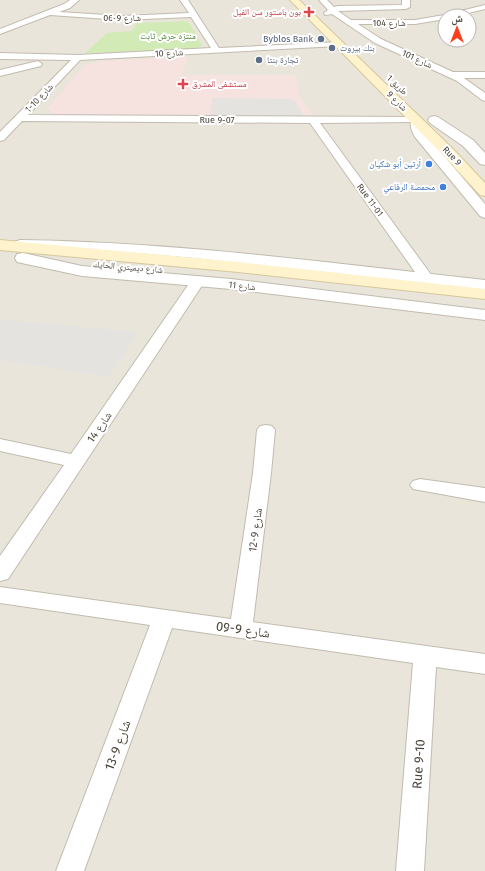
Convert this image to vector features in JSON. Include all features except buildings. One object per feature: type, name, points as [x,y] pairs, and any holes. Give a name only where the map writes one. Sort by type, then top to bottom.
[{"type":"main road","name":"شارع 9","points":[[294,0],[338,44],[424,118]]},
{"type":"main road","points":[[307,0],[325,11],[335,23]]},
{"type":"main road","points":[[424,118],[460,145],[485,172]]},
{"type":"main road","name":"Rue 9","points":[[424,118],[485,192]]},
{"type":"main road","name":"شارع 11","points":[[0,249],[23,258]]},
{"type":"main road","name":"شارع 11","points":[[0,249],[235,271]]},
{"type":"main road","name":"شارع ديميتري الحايك","points":[[23,258],[235,271]]},
{"type":"main road","points":[[235,271],[485,294]]},
{"type":"main road","points":[[235,271],[485,305]]},
{"type":"street","points":[[0,32],[68,6],[75,0]]},
{"type":"street","points":[[184,0],[216,51]]},
{"type":"street","name":"شارع 101","points":[[323,0],[325,11],[348,22],[378,41],[460,79],[485,98]]},
{"type":"street","points":[[325,11],[338,8],[406,7],[406,1],[357,0]]},
{"type":"street","name":"شارع 9-06","points":[[51,12],[106,18],[141,18],[193,15]]},
{"type":"street","name":"شارع 104","points":[[335,23],[415,22],[437,18]]},
{"type":"street","name":"شارع 10","points":[[0,56],[78,58],[338,44]]},
{"type":"street","points":[[0,73],[64,58]]},
{"type":"street","name":"شارع 10-1","points":[[0,138],[78,58]]},
{"type":"street","points":[[452,75],[485,75]]},
{"type":"street","name":"Rue 9-07","points":[[20,118],[313,120],[424,118]]},
{"type":"street","name":"شارع 9","points":[[485,161],[468,143],[424,118],[417,128],[421,137],[485,213]]},
{"type":"street","name":"Rue 11-01","points":[[313,120],[427,279]]},
{"type":"street","points":[[0,249],[88,246],[223,256],[321,265],[485,285]]},
{"type":"street","name":"شارع 11","points":[[23,258],[82,271],[357,299],[485,315]]},
{"type":"street","name":"شارع 14","points":[[0,573],[198,282]]},
{"type":"street","name":"شارع 9-12","points":[[241,628],[262,473],[266,430]]},
{"type":"street","points":[[0,446],[75,461]]},
{"type":"street","points":[[420,485],[485,495]]},
{"type":"street","name":"شارع 9-09","points":[[0,595],[241,628],[485,664]]},
{"type":"street","name":"شارع 9-13","points":[[70,871],[164,618]]},
{"type":"street","name":"Rue 9-10","points":[[410,871],[425,656]]},
{"type":"shaded area","points":[[0,0],[485,0],[485,871],[0,871]]},
{"type":"shaded area","name":"مستشفى المشرق","points":[[188,57],[181,75],[296,75],[298,93],[313,117],[87,118],[56,115],[48,108],[84,66],[100,61]]},
{"type":"shaded area","points":[[212,98],[290,99],[296,103],[305,117],[210,116]]},
{"type":"shaded area","points":[[0,319],[138,332],[109,377],[0,360]]},
{"type":"green space","name":"منتزه حرش ثابت","points":[[188,21],[202,45],[196,50],[85,53],[107,33],[132,31],[137,23]]},
{"type":"place","name":"بون باستور سن الفيل","points":[[309,12]]},
{"type":"place","name":"Byblos Bank","points":[[321,39]]},
{"type":"place","name":"بنك بيروت","points":[[332,48]]},
{"type":"place","name":"تجارة بنتا","points":[[259,60]]},
{"type":"place","name":"مستشفى المشرق","points":[[183,84]]},
{"type":"place","name":"أرتين أبو شكيان","points":[[429,164]]},
{"type":"place","name":"محمصة الرفاعي","points":[[443,187]]}]
